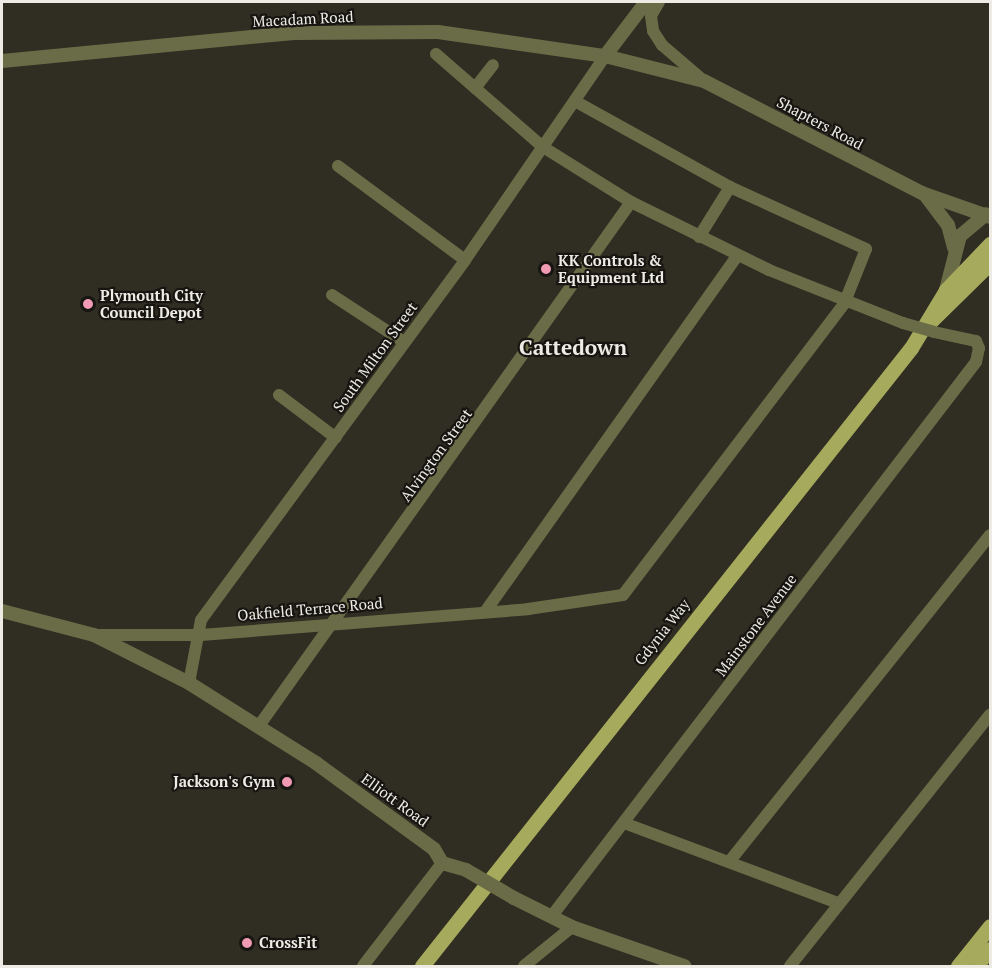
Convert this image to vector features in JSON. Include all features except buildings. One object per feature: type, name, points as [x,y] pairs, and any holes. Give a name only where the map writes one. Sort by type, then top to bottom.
[{"type":"main road","name":"Gdynia Way","points":[[931,321],[946,290],[990,244]]},
{"type":"main road","name":"Gdynia Way","points":[[422,966],[931,321],[990,263]]},
{"type":"main road","points":[[958,966],[990,926]]},
{"type":"main road","points":[[976,966],[990,949]]},
{"type":"street","points":[[605,56],[646,2]]},
{"type":"street","name":"Shapters Road","points":[[659,2],[651,16],[656,35],[704,81]]},
{"type":"street","name":"Macadam Road","points":[[2,61],[294,33],[438,32],[605,56]]},
{"type":"street","points":[[436,54],[543,147],[632,202],[737,256],[844,304],[949,336],[976,341],[985,347]]},
{"type":"street","name":"Shapters Road","points":[[605,56],[704,81],[922,193],[988,215]]},
{"type":"street","name":"South Milton Street","points":[[189,683],[201,635],[201,620],[465,260],[605,56]]},
{"type":"street","points":[[475,88],[493,65]]},
{"type":"street","points":[[575,101],[730,187],[866,249],[844,304]]},
{"type":"street","points":[[338,166],[465,260]]},
{"type":"street","points":[[699,237],[730,187]]},
{"type":"street","name":"Shapters Road","points":[[922,193],[948,225],[954,248]]},
{"type":"street","name":"Alvington Street","points":[[261,723],[564,302],[632,202]]},
{"type":"street","points":[[946,290],[954,248],[966,229],[988,215]]},
{"type":"street","points":[[485,612],[737,256]]},
{"type":"street","points":[[332,295],[404,342]]},
{"type":"street","name":"Oakfield Terrace Road","points":[[2,610],[94,635],[201,635],[334,622],[485,612],[623,596],[844,304]]},
{"type":"street","name":"Mainstone Avenue","points":[[551,917],[976,362],[985,347]]},
{"type":"street","points":[[279,395],[336,438]]},
{"type":"street","points":[[729,862],[990,535]]},
{"type":"street","name":"Elliott Road","points":[[94,635],[189,683],[261,723],[434,849],[442,863]]},
{"type":"street","points":[[790,966],[990,715]]},
{"type":"street","points":[[624,824],[838,903]]},
{"type":"street","points":[[363,966],[442,863],[466,870],[514,898],[572,927],[684,966]]},
{"type":"street","points":[[527,966],[572,927]]},
{"type":"place","name":"KK Controls & Equipment Ltd","points":[[546,269]]},
{"type":"place","name":"Plymouth City Council Depot","points":[[88,304]]},
{"type":"place","name":"Jackson's Gym","points":[[287,782]]},
{"type":"place","name":"CrossFit","points":[[247,943]]},
{"type":"district","name":"Cattedown","points":[[573,347]]}]
